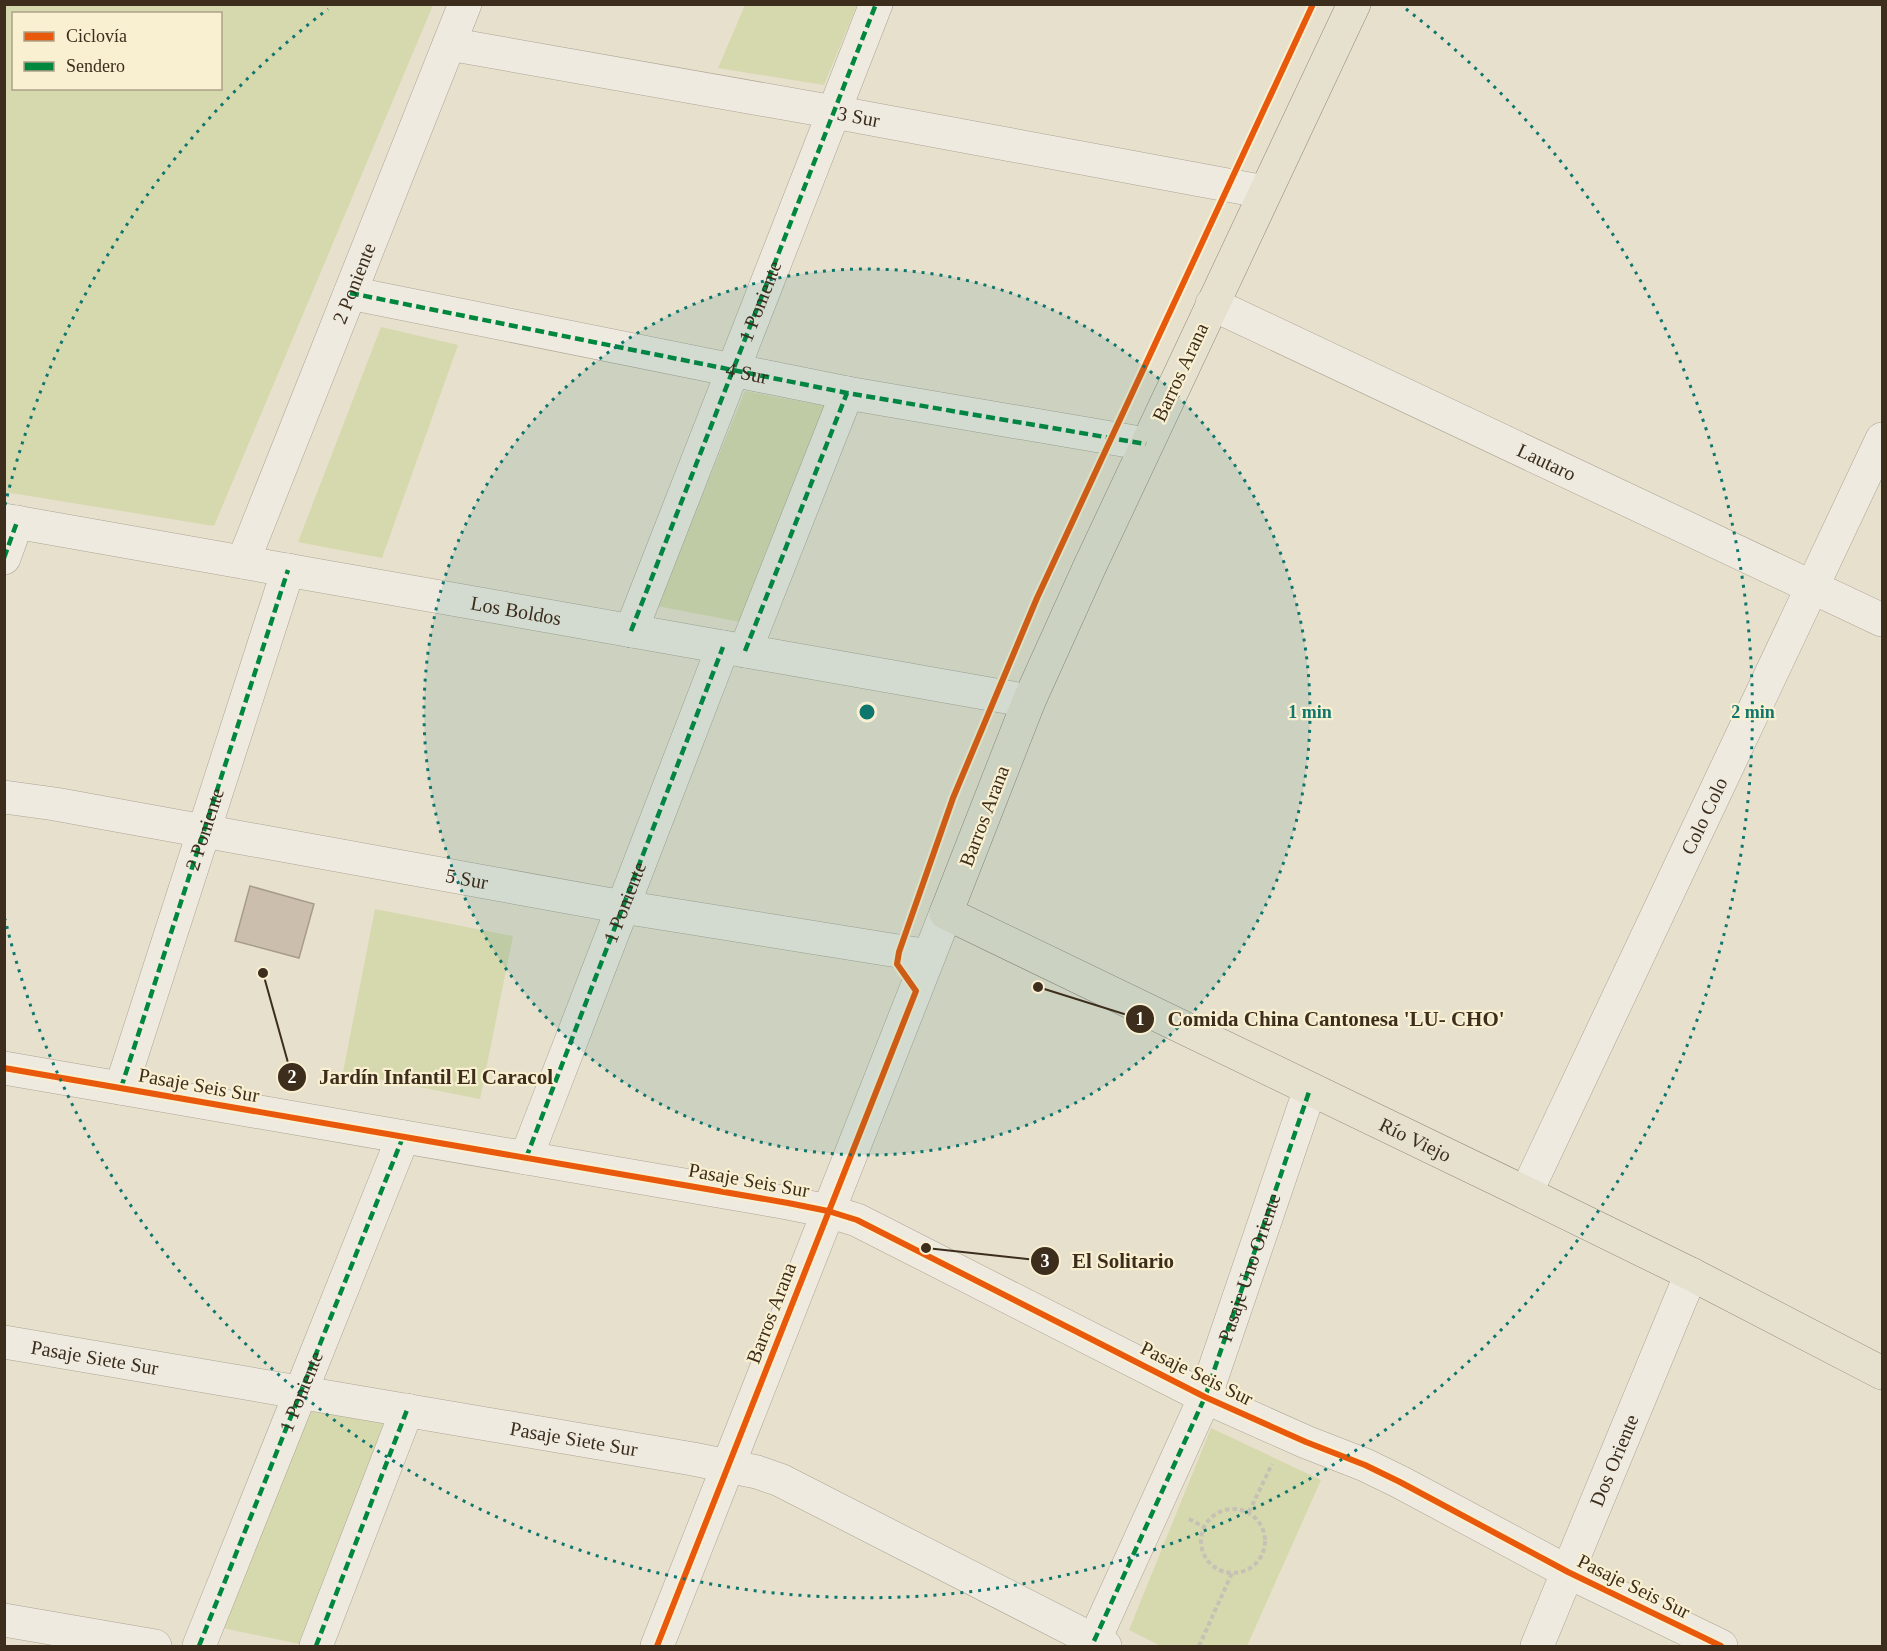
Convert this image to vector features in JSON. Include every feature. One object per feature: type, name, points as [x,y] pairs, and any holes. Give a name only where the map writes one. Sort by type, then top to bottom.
[{"type":"main road","name":"Barros Arana","points":[[946,913],[1029,701],[1146,444],[1354,4]]},
{"type":"main road","name":"Río Viejo","points":[[946,913],[1691,1274],[1882,1373]]},
{"type":"street","name":"2 Poniente","points":[[243,562],[465,4]]},
{"type":"street","name":"1 Poniente","points":[[631,631],[876,4]]},
{"type":"street","name":"3 Sur","points":[[449,44],[1265,192]]},
{"type":"street","name":"4 Sur","points":[[350,293],[847,393],[1146,444]]},
{"type":"street","name":"Lautaro","points":[[1212,304],[1882,620]]},
{"type":"street","name":"1 Poniente","points":[[526,1158],[624,907],[847,393]]},
{"type":"street","name":"Colo Colo","points":[[1526,1193],[1882,439]]},
{"type":"street","name":"Los Boldos","points":[[11,521],[1029,701]]},
{"type":"street","points":[[4,558],[11,521]]},
{"type":"street","name":"2 Poniente","points":[[121,1088],[288,570]]},
{"type":"street","name":"5 Sur","points":[[4,797],[55,804],[624,907],[929,957]]},
{"type":"street","name":"Barros Arana","points":[[657,1647],[946,913]]},
{"type":"street","name":"Pasaje Seis Sur","points":[[4,1068],[828,1211],[857,1220],[1205,1397],[1400,1482],[1568,1572],[1720,1647]]},
{"type":"street","name":"Pasaje Uno Oriente","points":[[1099,1644],[1205,1397],[1310,1089]]},
{"type":"street","name":"1 Poniente","points":[[199,1647],[403,1137]]},
{"type":"street","name":"Dos Oriente","points":[[1537,1647],[1691,1274]]},
{"type":"street","name":"Pasaje Siete Sur","points":[[4,1342],[728,1465],[757,1472],[780,1480],[1099,1644]]},
{"type":"street","points":[[316,1647],[407,1410]]},
{"type":"street","points":[[4,1620],[155,1647]]},
{"type":"path","points":[[1249,1512],[1287,1433]]},
{"type":"path","points":[[1228,1509],[1249,1512],[1263,1528],[1264,1550],[1252,1567],[1242,1572],[1221,1571],[1205,1557],[1201,1548],[1204,1527],[1218,1512],[1228,1509]]},
{"type":"path","points":[[1199,1647],[1232,1573]]},
{"type":"green space","points":[[4,5],[433,5],[214,526],[5,492]]},
{"type":"green space","points":[[745,5],[857,5],[824,85],[718,68]]},
{"type":"green space","points":[[381,327],[458,345],[382,558],[298,542]]},
{"type":"green space","points":[[745,391],[831,407],[740,622],[657,606]]},
{"type":"green space","points":[[375,909],[513,936],[480,1099],[343,1072]]},
{"type":"green space","points":[[303,1410],[388,1423],[304,1645],[218,1627]]},
{"type":"green space","points":[[1211,1428],[1321,1480],[1247,1646],[1161,1646],[1129,1630]]},
{"type":"building","points":[[250,886],[314,904],[299,958],[235,941]]},
{"type":"marked path","points":[[631,631],[876,4]]},
{"type":"marked path","points":[[350,293],[847,393],[1146,444]]},
{"type":"marked path","points":[[745,651],[847,393]]},
{"type":"marked path","points":[[4,558],[17,522]]},
{"type":"marked path","points":[[121,1088],[288,570]]},
{"type":"marked path","points":[[526,1158],[723,647]]},
{"type":"marked path","points":[[1094,1641],[1205,1397],[1310,1089]]},
{"type":"marked path","points":[[199,1646],[403,1137]]},
{"type":"marked path","points":[[316,1646],[407,1410]]},
{"type":"cycle path","points":[[657,1646],[916,991],[897,964],[899,952],[953,798],[1037,598],[1313,4]]},
{"type":"cycle path","points":[[4,1068],[788,1203],[828,1211],[857,1220],[1205,1397],[1400,1482],[1568,1572],[1721,1646]]},
{"type":"place","name":"Jardín Infantil El Caracol","points":[[263,973]]},
{"type":"place","name":"Comida China Cantonesa 'LU- CHO'","points":[[1038,987]]},
{"type":"place","name":"El Solitario","points":[[926,1248]]}]
